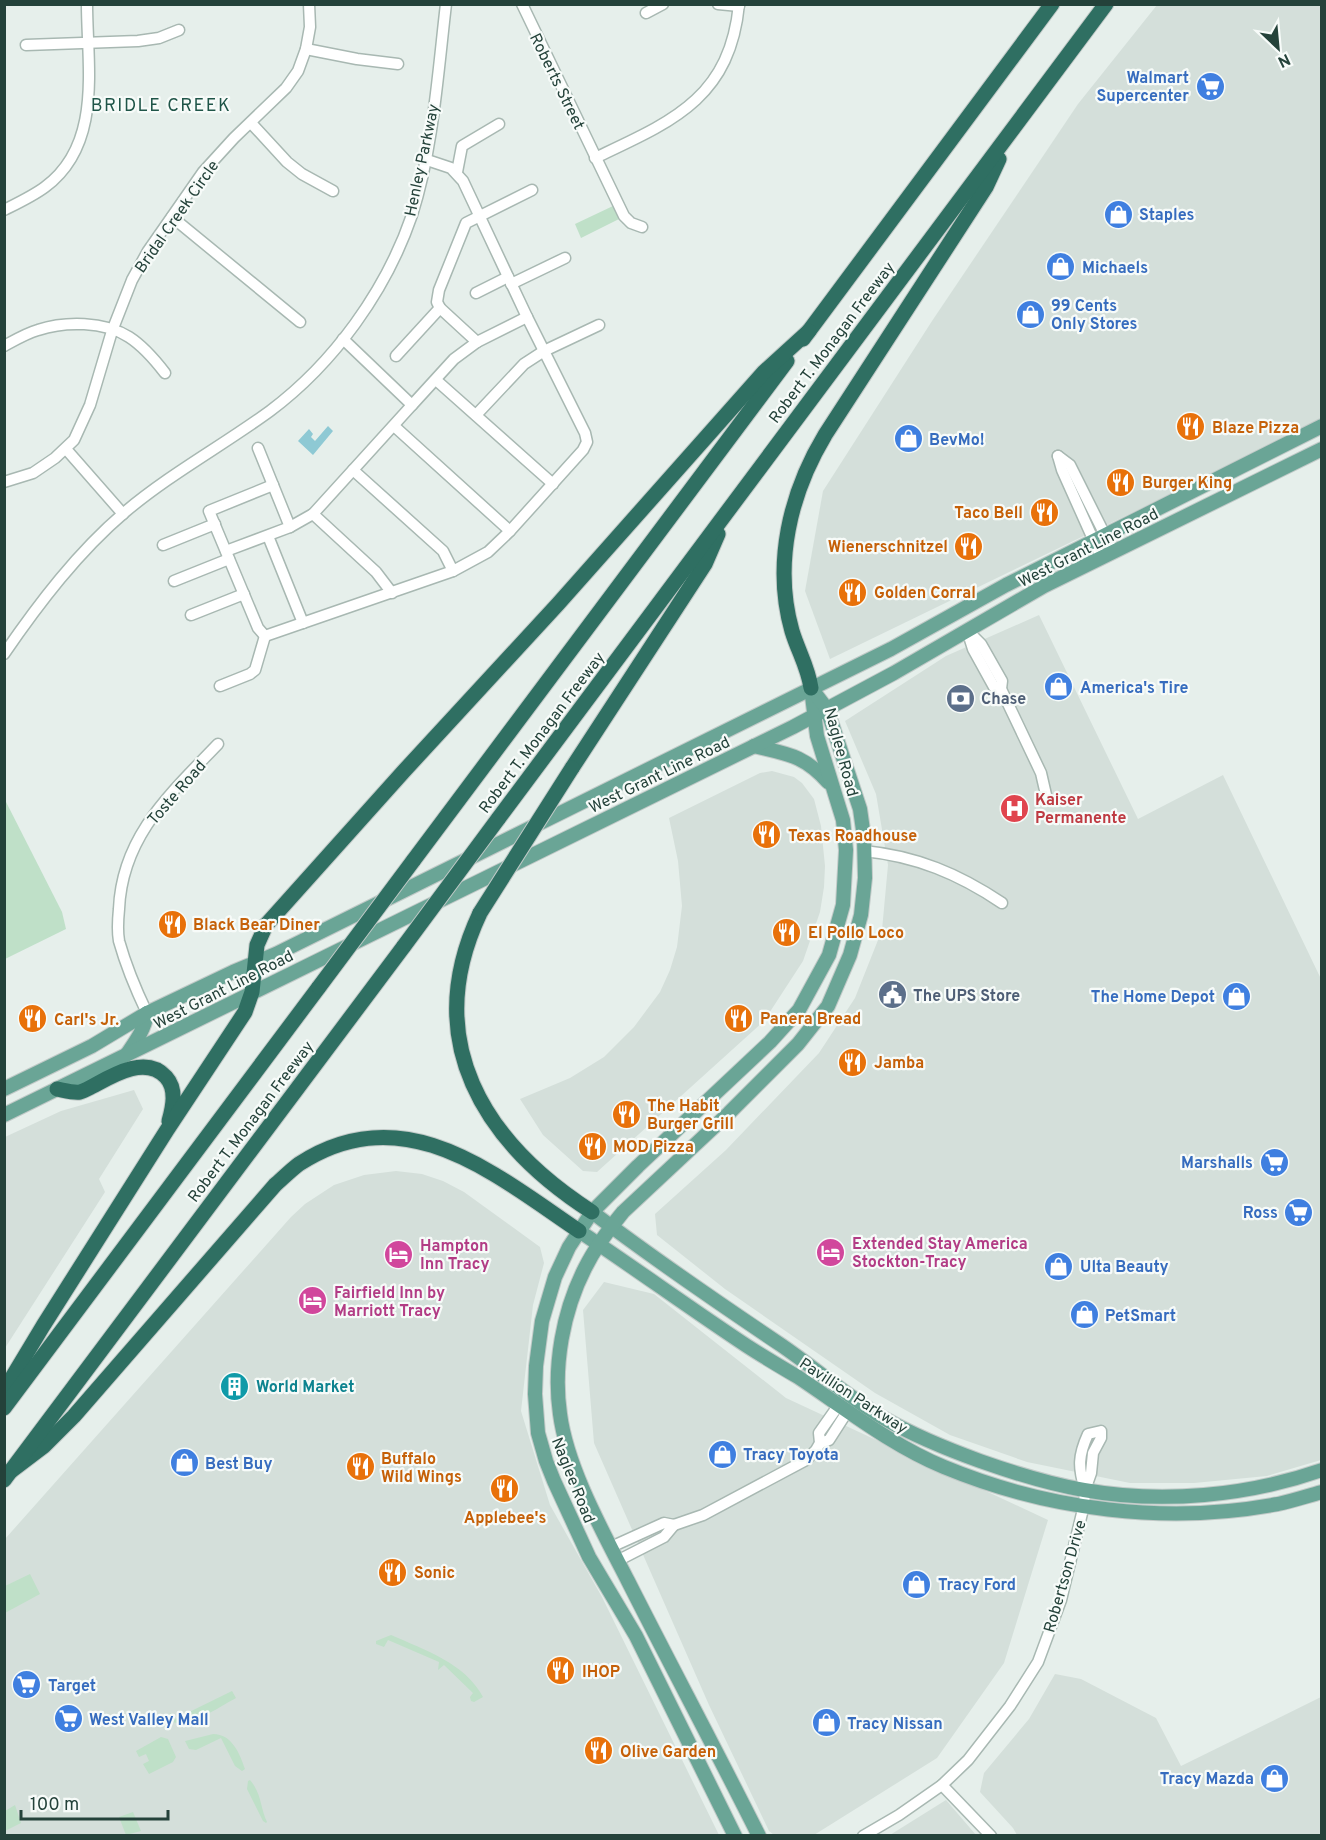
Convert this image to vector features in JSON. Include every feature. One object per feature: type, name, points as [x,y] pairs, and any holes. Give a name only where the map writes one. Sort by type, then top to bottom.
[{"type":"highway","name":"Robert T. Monagan Freeway","points":[[4,1408],[1052,4]]},
{"type":"highway","name":"Robert T. Monagan Freeway","points":[[8,1475],[1106,4]]},
{"type":"highway","points":[[811,688],[809,672],[792,631],[785,581],[788,529],[798,489],[825,435],[986,187],[1013,129]]},
{"type":"highway","points":[[4,1391],[167,1130],[245,1012],[252,992],[259,939],[273,915],[558,604],[764,372],[809,330]]},
{"type":"highway","points":[[592,1212],[514,1147],[486,1112],[472,1085],[461,1050],[457,1015],[457,995],[463,956],[480,913],[705,564],[730,507]]},
{"type":"highway","points":[[57,1089],[80,1092],[120,1072],[143,1067],[152,1068],[160,1071],[169,1080],[173,1092],[173,1107],[167,1130]]},
{"type":"highway","points":[[8,1475],[44,1446],[74,1416],[275,1185],[298,1165],[327,1149],[376,1136],[417,1140],[439,1146],[485,1168],[579,1231]]},
{"type":"main road","name":"West Grant Line Road","points":[[4,1089],[92,1046],[147,1014],[891,649],[957,611],[1099,537],[1322,426]]},
{"type":"main road","name":"West Grant Line Road","points":[[4,1115],[754,746],[910,664],[1044,586],[1322,449]]},
{"type":"main road","name":"Naglee Road","points":[[759,1836],[617,1560],[573,1467],[559,1413],[559,1356],[572,1302],[585,1268],[611,1227],[623,1212],[729,1113],[798,1044],[828,1006],[850,955],[861,915],[865,878],[860,809],[827,709],[811,688]]},
{"type":"main road","name":"Naglee Road","points":[[735,1836],[636,1636],[589,1557],[546,1461],[538,1433],[535,1395],[536,1366],[542,1321],[555,1277],[579,1231],[592,1212],[770,1042],[799,1010],[829,955],[843,905],[846,850],[843,820],[824,761],[813,716],[811,688]]},
{"type":"main road","points":[[754,746],[795,756],[818,771],[834,788]]},
{"type":"main road","points":[[126,1055],[140,1034],[147,1014]]},
{"type":"main road","name":"Pavillion Parkway","points":[[592,1212],[687,1282],[891,1422],[945,1448],[1084,1498],[1132,1512],[1209,1512],[1280,1503],[1322,1492]]},
{"type":"main road","name":"Pavillion Parkway","points":[[579,1231],[747,1347],[881,1435],[942,1467],[990,1485],[1043,1498],[1171,1496],[1270,1486],[1322,1470]]},
{"type":"street","points":[[4,210],[45,187],[63,170],[76,150],[84,130],[88,109],[87,4]]},
{"type":"street","name":"Bridal Creek Circle","points":[[4,482],[33,473],[66,449],[74,440],[90,405],[112,331],[132,279],[148,251],[203,172],[234,138],[286,88],[298,71],[306,49],[310,27],[309,4]]},
{"type":"street","name":"Henley Parkway","points":[[4,654],[58,582],[123,514],[186,465],[272,410],[317,370],[371,300],[390,265],[412,215],[432,120],[446,4]]},
{"type":"street","name":"Roberts Street","points":[[522,4],[624,216],[632,223],[642,227]]},
{"type":"street","points":[[646,13],[663,4]]},
{"type":"street","points":[[595,158],[663,125],[685,111],[703,93],[721,69],[731,45],[739,5],[718,4]]},
{"type":"street","points":[[26,45],[159,38],[179,30]]},
{"type":"street","points":[[306,49],[398,64]]},
{"type":"street","points":[[251,123],[287,162],[333,191]]},
{"type":"street","points":[[457,172],[462,146],[499,124]]},
{"type":"street","points":[[265,636],[453,572],[488,552],[553,484],[583,450],[587,442],[585,433],[457,172],[424,159]]},
{"type":"street","points":[[477,342],[440,308],[436,302],[439,290],[466,224],[479,215],[532,190]]},
{"type":"street","points":[[172,217],[300,322]]},
{"type":"street","points":[[476,293],[565,258]]},
{"type":"street","points":[[396,356],[440,308]]},
{"type":"street","points":[[174,581],[313,514],[454,359],[477,342],[527,317]]},
{"type":"street","points":[[4,346],[37,330],[59,325],[80,323],[99,326],[128,336],[152,357],[165,373]]},
{"type":"street","points":[[476,415],[524,364],[544,351],[599,325]]},
{"type":"street","points":[[343,339],[412,405]]},
{"type":"street","points":[[436,380],[553,484]]},
{"type":"street","points":[[394,426],[510,531]]},
{"type":"street","points":[[258,448],[290,527]]},
{"type":"street","points":[[66,449],[123,514]]},
{"type":"street","points":[[1099,537],[1062,470],[1058,456],[1070,465],[1107,554]]},
{"type":"street","points":[[353,470],[442,551],[453,572]]},
{"type":"street","points":[[265,636],[258,628],[209,510],[273,485]]},
{"type":"street","points":[[313,514],[376,572],[392,593]]},
{"type":"street","points":[[163,545],[215,524]]},
{"type":"street","points":[[268,536],[303,623]]},
{"type":"street","points":[[191,615],[244,594]]},
{"type":"street","points":[[967,630],[981,644],[1002,681],[1001,689],[1041,773],[1047,799]]},
{"type":"street","points":[[220,686],[255,670],[265,636]]},
{"type":"street","name":"Toste Road","points":[[147,1014],[119,940],[119,899],[123,875],[133,847],[152,815],[218,744]]},
{"type":"street","points":[[864,851],[893,854],[932,865],[983,890],[1002,903]]},
{"type":"street","points":[[611,1547],[664,1523],[674,1525],[703,1515],[806,1460],[820,1443],[819,1433],[843,1409]]},
{"type":"street","name":"Robertson Drive","points":[[863,1836],[899,1815],[942,1785],[968,1760],[1003,1715],[1038,1662],[1061,1600],[1090,1473],[1093,1453],[1101,1438],[1101,1431],[1088,1434],[1080,1451],[1079,1471],[1084,1498]]},
{"type":"street","points":[[617,1560],[664,1537],[674,1525]]},
{"type":"street","points":[[942,1785],[991,1836]]},
{"type":"shaded area","points":[[1157,5],[1321,5],[1321,421],[830,659],[805,591],[823,491],[932,321],[1078,104]]},
{"type":"shaded area","points":[[1039,615],[1138,819],[1223,775],[1321,979],[1321,1460],[1267,1476],[1194,1483],[1130,1483],[1027,1462],[950,1435],[875,1393],[725,1289],[657,1235],[655,1214],[726,1150],[819,1053],[855,998],[882,930],[888,865],[876,794],[845,721],[946,656]]},
{"type":"shaded area","points":[[772,771],[794,777],[802,783],[814,799],[821,826],[825,866],[824,887],[820,912],[803,961],[764,1021],[597,1172],[583,1171],[543,1135],[520,1099],[570,1078],[604,1057],[634,1027],[660,992],[677,947],[682,906],[678,861],[669,818],[760,773]]},
{"type":"shaded area","points":[[134,1090],[143,1109],[99,1179],[105,1192],[5,1348],[5,1137],[61,1111]]},
{"type":"shaded area","name":"West Valley Mall","points":[[396,1171],[422,1174],[443,1181],[464,1192],[540,1247],[544,1263],[533,1305],[521,1411],[550,1505],[602,1597],[719,1835],[5,1836],[5,1539],[291,1217],[305,1204],[334,1185],[364,1175]]},
{"type":"shaded area","points":[[604,1282],[654,1294],[786,1398],[1048,1520],[1004,1663],[937,1758],[814,1835],[774,1835],[769,1831],[709,1705],[594,1443],[583,1310]]},
{"type":"shaded area","points":[[1055,1674],[1081,1679],[1156,1718],[1181,1766],[1321,1697],[1321,1835],[1017,1835],[980,1792],[984,1773],[1029,1719]]},
{"type":"shaded area","points":[[946,1800],[976,1835],[890,1835]]},
{"type":"green space","points":[[613,206],[619,219],[581,238],[575,224]]},
{"type":"green space","points":[[4,798],[62,912],[66,929],[5,959]]},
{"type":"green space","points":[[30,1574],[40,1594],[5,1613],[5,1586]]},
{"type":"green space","points":[[391,1635],[455,1666],[466,1675],[483,1697],[474,1702],[471,1701],[470,1697],[473,1693],[444,1665],[438,1670],[439,1662],[388,1640],[384,1647],[376,1644],[376,1641]]},
{"type":"green space","points":[[232,1691],[236,1698],[200,1718],[180,1723],[171,1722],[164,1717],[171,1713],[175,1719]]},
{"type":"green space","points":[[213,1734],[230,1741],[238,1751],[245,1769],[242,1771],[235,1766],[221,1738],[196,1750],[189,1749],[185,1741]]},
{"type":"green space","points":[[161,1737],[168,1739],[176,1757],[173,1762],[149,1774],[143,1764],[149,1761],[146,1754],[139,1757],[136,1751]]},
{"type":"green space","points":[[250,1780],[259,1795],[266,1823],[247,1789]]},
{"type":"green space","points":[[15,1805],[21,1823],[5,1831],[5,1811]]},
{"type":"green space","points":[[133,1812],[141,1831],[126,1835],[119,1817]]},
{"type":"water","points":[[328,426],[333,431],[313,455],[298,441],[309,429],[315,441]]},
{"type":"place","name":"Walmart Supercenter","points":[[1210,86]]},
{"type":"place","name":"Staples","points":[[1118,214]]},
{"type":"place","name":"Michaels","points":[[1061,267]]},
{"type":"place","name":"99 Cents Only Stores","points":[[1030,314]]},
{"type":"place","name":"Blaze Pizza","points":[[1191,427]]},
{"type":"place","name":"BevMo!","points":[[908,439]]},
{"type":"place","name":"Burger King","points":[[1121,482]]},
{"type":"place","name":"Taco Bell","points":[[1044,512]]},
{"type":"place","name":"Wienerschnitzel","points":[[969,546]]},
{"type":"place","name":"Golden Corral","points":[[853,592]]},
{"type":"place","name":"America's Tire","points":[[1059,687]]},
{"type":"place","name":"Chase","points":[[960,698]]},
{"type":"place","name":"Kaiser Permanente","points":[[1014,808]]},
{"type":"place","name":"Texas Roadhouse","points":[[767,835]]},
{"type":"place","name":"Black Bear Diner","points":[[172,924]]},
{"type":"place","name":"El Pollo Loco","points":[[787,932]]},
{"type":"place","name":"The UPS Store","points":[[892,995]]},
{"type":"place","name":"The Home Depot","points":[[1236,996]]},
{"type":"place","name":"Panera Bread","points":[[739,1018]]},
{"type":"place","name":"Carl's Jr.","points":[[33,1019]]},
{"type":"place","name":"Jamba","points":[[853,1062]]},
{"type":"place","name":"The Habit Burger Grill","points":[[626,1114]]},
{"type":"place","name":"MOD Pizza","points":[[592,1146]]},
{"type":"place","name":"Marshalls","points":[[1274,1162]]},
{"type":"place","name":"Ross","points":[[1299,1212]]},
{"type":"place","name":"Extended Stay America Stockton-Tracy","points":[[831,1252]]},
{"type":"place","name":"Hampton Inn Tracy","points":[[399,1254]]},
{"type":"place","name":"Ulta Beauty","points":[[1059,1266]]},
{"type":"place","name":"Fairfield Inn by Marriott Tracy","points":[[313,1301]]},
{"type":"place","name":"PetSmart","points":[[1084,1315]]},
{"type":"place","name":"World Market","points":[[235,1386]]},
{"type":"place","name":"Tracy Toyota","points":[[722,1454]]},
{"type":"place","name":"Best Buy","points":[[184,1463]]},
{"type":"place","name":"Buffalo Wild Wings","points":[[360,1467]]},
{"type":"place","name":"Applebee's","points":[[505,1489]]},
{"type":"place","name":"Sonic","points":[[393,1572]]},
{"type":"place","name":"Tracy Ford","points":[[917,1584]]},
{"type":"place","name":"IHOP","points":[[561,1671]]},
{"type":"place","name":"Target","points":[[27,1685]]},
{"type":"place","name":"West Valley Mall","points":[[68,1719]]},
{"type":"place","name":"Tracy Nissan","points":[[826,1723]]},
{"type":"place","name":"Olive Garden","points":[[599,1751]]},
{"type":"place","name":"Tracy Mazda","points":[[1275,1778]]},
{"type":"district","name":"BRIDLE CREEK","points":[[161,105]]}]
